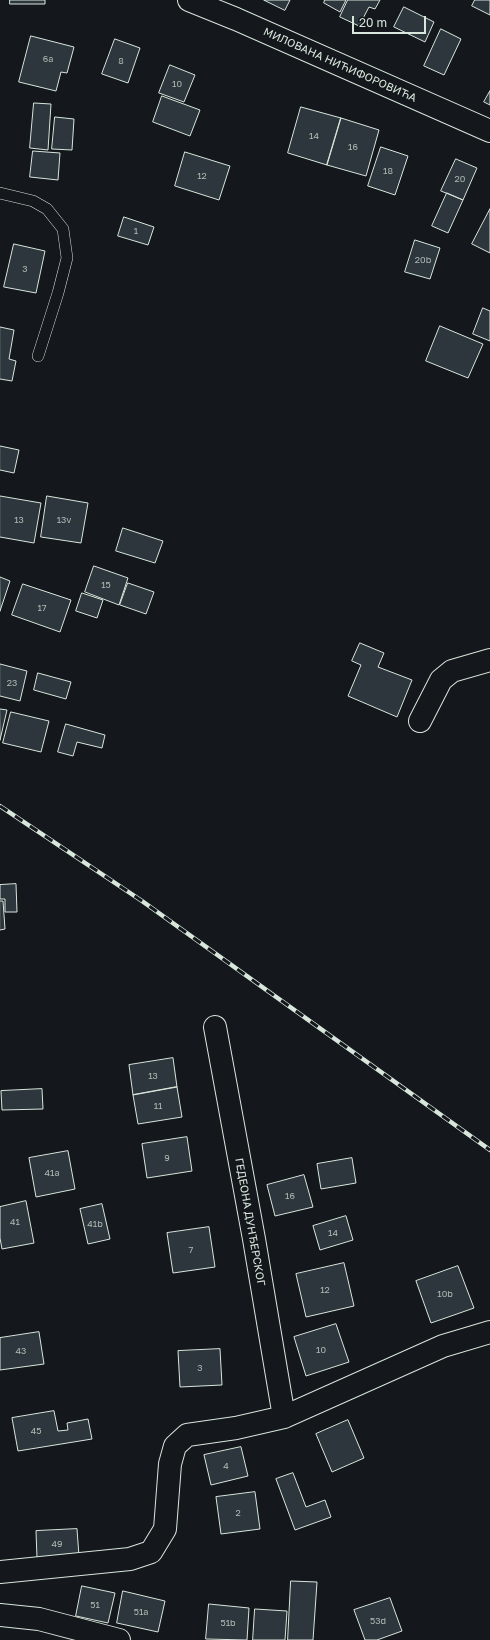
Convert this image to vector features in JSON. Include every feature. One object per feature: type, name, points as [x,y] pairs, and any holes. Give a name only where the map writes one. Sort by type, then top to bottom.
[{"type":"street","name":"МИЛОВАНА НИЋИФОРОВИЋА","points":[[189,0],[236,19],[490,131]]},
{"type":"street","points":[[420,721],[441,680],[452,671],[490,660]]},
{"type":"street","name":"ГЕДЕОНА ДУНЂЕРСКОГ","points":[[215,1027],[254,1239],[284,1417]]},
{"type":"street","points":[[0,1572],[130,1559],[151,1552],[165,1529],[170,1464],[175,1446],[187,1435],[236,1428],[284,1417],[443,1346],[490,1332]]},
{"type":"street","points":[[0,1615],[40,1619],[119,1640]]},
{"type":"lane","points":[[0,193],[33,201],[47,209],[63,229],[67,258],[58,293],[38,356]]},
{"type":"building","points":[[10,0],[45,0],[45,4],[10,4]]},
{"type":"building","points":[[264,0],[290,0],[285,10]]},
{"type":"building","points":[[325,0],[346,0],[340,12],[324,3]]},
{"type":"building","points":[[348,0],[380,0],[375,9],[369,7],[359,26],[340,17]]},
{"type":"building","points":[[475,0],[490,0],[490,15],[472,6]]},
{"type":"building","points":[[404,7],[434,22],[425,42],[394,27]]},
{"type":"building","points":[[441,29],[461,39],[444,75],[424,66]]},
{"type":"building","points":[[31,36],[74,47],[67,73],[61,72],[56,91],[19,82]]},
{"type":"building","points":[[115,39],[140,48],[128,83],[102,74]]},
{"type":"building","points":[[170,65],[195,75],[184,102],[159,93]]},
{"type":"building","points":[[490,91],[490,105],[484,102]]},
{"type":"building","points":[[162,96],[200,110],[190,136],[153,122]]},
{"type":"building","points":[[34,103],[51,104],[48,150],[30,148]]},
{"type":"building","points":[[301,107],[341,118],[327,165],[288,153]]},
{"type":"building","points":[[55,117],[74,119],[72,150],[52,149]]},
{"type":"building","points":[[341,118],[379,130],[366,176],[327,165]]},
{"type":"building","points":[[381,147],[408,156],[395,195],[368,186]]},
{"type":"building","points":[[33,151],[60,153],[58,180],[30,177]]},
{"type":"building","points":[[185,152],[230,166],[219,200],[175,186]]},
{"type":"building","points":[[456,159],[477,168],[463,200],[441,191]]},
{"type":"building","points":[[447,193],[463,200],[448,233],[432,226]]},
{"type":"building","points":[[490,209],[490,253],[472,244]]},
{"type":"building","points":[[124,217],[154,227],[148,245],[118,236]]},
{"type":"building","points":[[415,240],[440,248],[430,279],[405,272]]},
{"type":"building","points":[[14,244],[45,251],[36,293],[4,287]]},
{"type":"building","points":[[483,308],[490,311],[490,341],[473,334]]},
{"type":"building","points":[[440,326],[483,344],[468,378],[426,361]]},
{"type":"building","points":[[0,327],[14,330],[9,359],[16,361],[12,381],[0,379]]},
{"type":"building","points":[[0,446],[19,450],[14,473],[0,470]]},
{"type":"building","points":[[0,496],[41,503],[34,543],[0,537]]},
{"type":"building","points":[[47,496],[88,503],[81,543],[41,537]]},
{"type":"building","points":[[123,528],[163,541],[155,563],[116,551]]},
{"type":"building","points":[[94,566],[128,578],[119,605],[85,592]]},
{"type":"building","points":[[0,577],[10,581],[0,611]]},
{"type":"building","points":[[128,583],[154,592],[146,614],[120,605]]},
{"type":"building","points":[[23,584],[71,600],[60,632],[12,615]]},
{"type":"building","points":[[82,593],[103,600],[97,618],[76,611]]},
{"type":"building","points":[[360,643],[384,653],[378,667],[412,680],[397,717],[348,696],[361,665],[352,661]]},
{"type":"building","points":[[0,664],[27,671],[20,701],[0,696]]},
{"type":"building","points":[[38,673],[71,682],[66,699],[34,690]]},
{"type":"building","points":[[0,709],[7,710],[0,740]]},
{"type":"building","points":[[11,712],[49,721],[41,752],[3,743]]},
{"type":"building","points":[[66,724],[105,735],[102,748],[77,742],[73,756],[58,752]]},
{"type":"building","points":[[16,884],[17,912],[5,912],[5,899],[0,899],[0,885]]},
{"type":"building","points":[[0,901],[3,901],[5,929],[0,930]]},
{"type":"building","points":[[173,1058],[177,1087],[133,1095],[129,1065]]},
{"type":"building","points":[[177,1087],[182,1117],[138,1124],[133,1095]]},
{"type":"building","points":[[42,1089],[43,1109],[2,1110],[1,1091]]},
{"type":"building","points":[[187,1137],[192,1171],[147,1178],[142,1144]]},
{"type":"building","points":[[68,1151],[75,1189],[36,1197],[29,1158]]},
{"type":"building","points":[[352,1158],[356,1183],[321,1189],[317,1164]]},
{"type":"building","points":[[304,1175],[313,1207],[275,1216],[267,1185]]},
{"type":"building","points":[[26,1201],[34,1243],[2,1249],[0,1238],[0,1207]]},
{"type":"building","points":[[102,1204],[110,1239],[88,1244],[80,1209]]},
{"type":"building","points":[[346,1216],[353,1240],[320,1250],[313,1226]]},
{"type":"building","points":[[209,1227],[215,1267],[173,1273],[167,1233]]},
{"type":"building","points":[[344,1263],[354,1306],[306,1317],[296,1274]]},
{"type":"building","points":[[458,1266],[474,1308],[431,1323],[416,1281]]},
{"type":"building","points":[[336,1324],[349,1362],[306,1376],[294,1337]]},
{"type":"building","points":[[39,1332],[44,1364],[0,1370],[0,1338]]},
{"type":"building","points":[[220,1349],[222,1385],[180,1387],[178,1351]]},
{"type":"building","points":[[54,1411],[58,1431],[68,1430],[67,1423],[88,1419],[92,1439],[18,1451],[12,1418]]},
{"type":"building","points":[[348,1420],[364,1458],[332,1472],[316,1434]]},
{"type":"building","points":[[241,1447],[248,1476],[211,1485],[204,1455]]},
{"type":"building","points":[[293,1473],[306,1507],[325,1500],[331,1517],[295,1530],[276,1479]]},
{"type":"building","points":[[255,1492],[260,1529],[221,1534],[216,1497]]},
{"type":"building","points":[[77,1529],[79,1556],[37,1558],[36,1531]]},
{"type":"building","points":[[291,1581],[317,1582],[313,1640],[288,1640]]},
{"type":"building","points":[[82,1586],[115,1593],[108,1623],[76,1616]]},
{"type":"building","points":[[123,1591],[165,1601],[158,1632],[117,1623]]},
{"type":"building","points":[[390,1598],[402,1631],[377,1640],[365,1640],[354,1610]]},
{"type":"building","points":[[209,1604],[249,1608],[247,1640],[206,1639]]},
{"type":"building","points":[[255,1609],[287,1611],[285,1640],[253,1640]]},
{"type":"railway","points":[[0,806],[142,901],[490,1150]]}]
